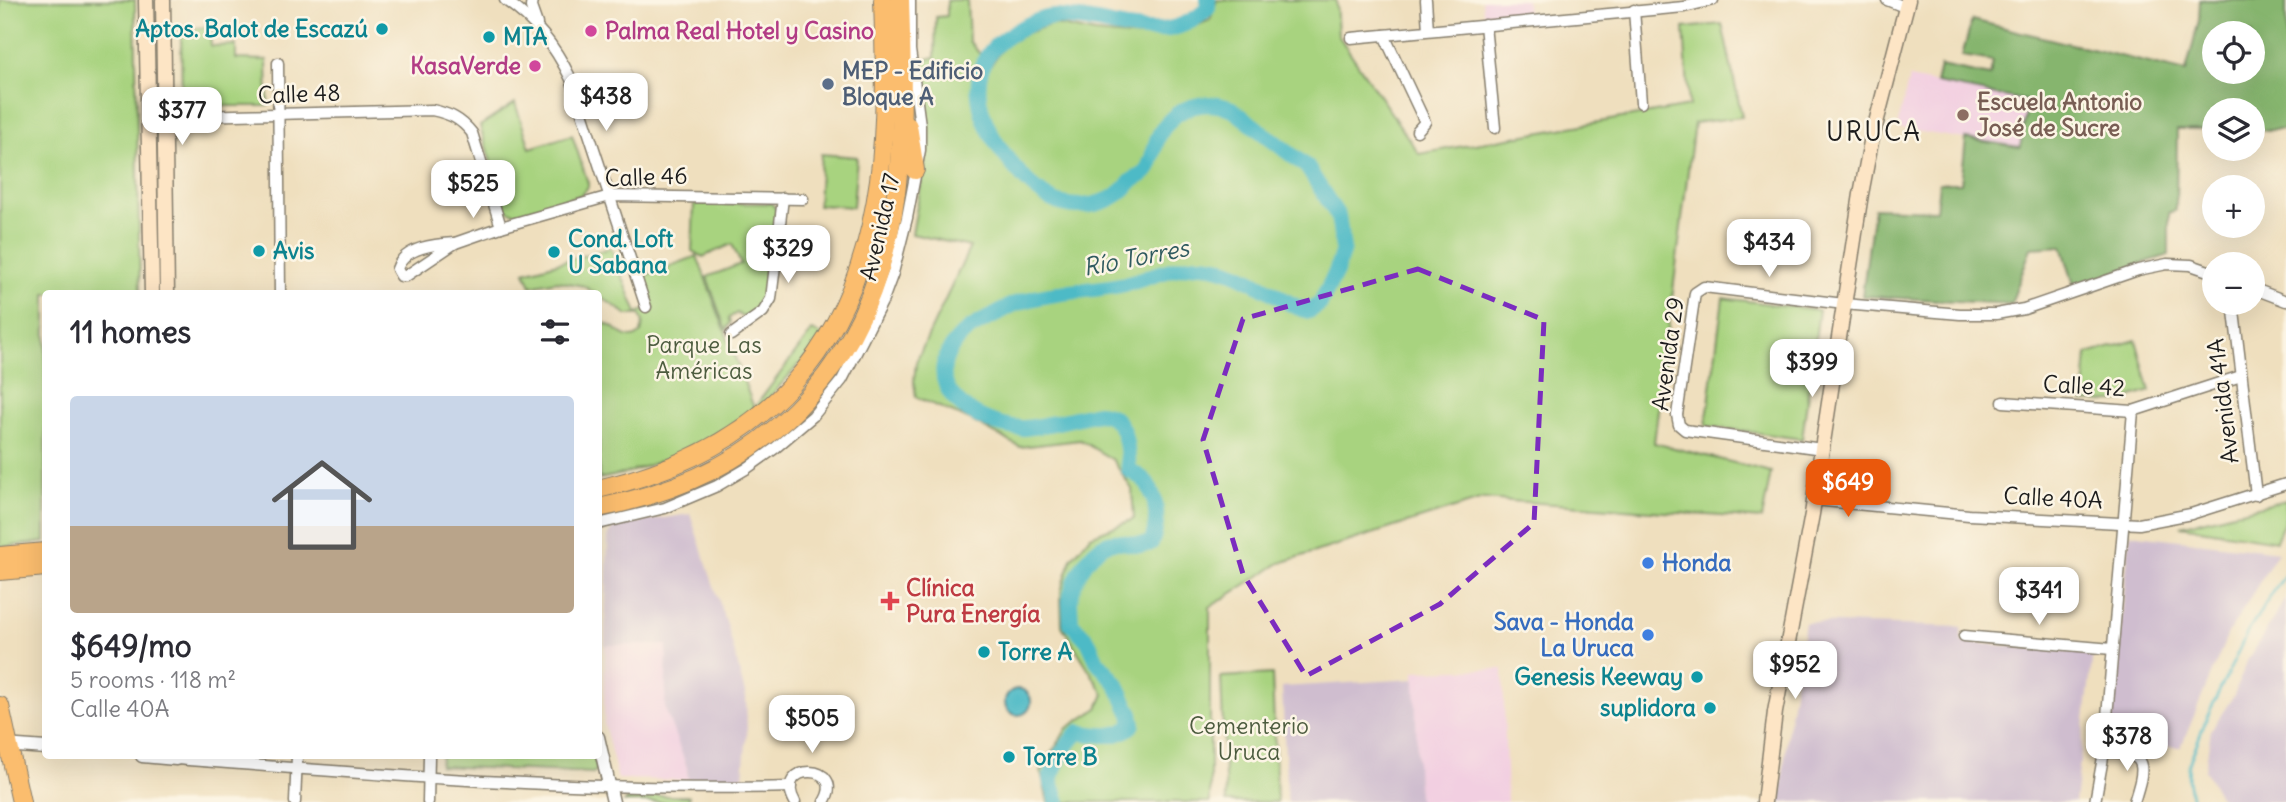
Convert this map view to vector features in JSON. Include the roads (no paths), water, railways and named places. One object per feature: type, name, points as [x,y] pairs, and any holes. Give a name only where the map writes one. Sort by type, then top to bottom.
[{"type":"highway","points":[[602,488],[655,474],[687,461],[723,441],[767,410],[790,387],[818,353],[836,325],[855,284],[872,225],[879,180],[883,139],[883,0]]},
{"type":"highway","points":[[602,507],[667,490],[716,469],[753,447],[782,425],[837,361],[870,294],[885,253],[897,182],[900,0]]},
{"type":"highway","points":[[900,71],[915,170]]},
{"type":"highway","points":[[0,556],[42,552]]},
{"type":"highway","points":[[0,571],[37,568]]},
{"type":"highway","points":[[0,706],[4,745],[21,802]]},
{"type":"main road","points":[[146,0],[152,290]]},
{"type":"main road","points":[[163,0],[167,290]]},
{"type":"main road","points":[[1764,802],[1775,712],[1814,500],[1871,142],[1909,3]]},
{"type":"street","points":[[505,0],[522,12],[558,51],[571,79],[646,307]]},
{"type":"street","points":[[532,0],[531,7],[539,29]]},
{"type":"street","name":"Avenida 17","points":[[602,523],[665,508],[717,486],[758,461],[813,416],[842,380],[883,300],[900,250],[921,138],[910,50],[910,0]]},
{"type":"street","points":[[1426,0],[1428,30]]},
{"type":"street","points":[[1351,38],[1684,7],[1713,0]]},
{"type":"street","points":[[1886,0],[1909,3]]},
{"type":"street","points":[[1634,10],[1642,103]]},
{"type":"street","points":[[1485,25],[1495,128]]},
{"type":"street","points":[[1384,34],[1425,122],[1417,131]]},
{"type":"street","points":[[278,62],[280,290]]},
{"type":"street","name":"Calle 48","points":[[148,117],[278,116],[432,110],[450,114],[464,122],[472,133],[501,227]]},
{"type":"street","name":"Calle 46","points":[[455,243],[407,276],[401,276],[397,269],[397,264],[422,247],[455,243],[610,196],[803,199]]},
{"type":"street","points":[[731,335],[763,312],[771,299],[783,198]]},
{"type":"street","points":[[1844,304],[1960,314],[1996,314],[2024,309],[2137,270],[2167,264],[2191,265],[2202,269]]},
{"type":"street","name":"Avenida 29","points":[[1822,449],[1685,430],[1679,425],[1677,415],[1695,293],[1704,287],[1844,304]]},
{"type":"street","points":[[2265,293],[2286,301]]},
{"type":"street","name":"Avenida 41A","points":[[2233,315],[2256,495]]},
{"type":"street","name":"Calle 42","points":[[2003,402],[2133,411],[2241,376]]},
{"type":"street","points":[[2095,802],[2104,752],[2133,411]]},
{"type":"street","name":"Calle 40A","points":[[1814,500],[1969,515],[2139,524],[2191,514],[2286,484]]},
{"type":"street","points":[[1964,636],[2112,649]]},
{"type":"street","points":[[4,745],[42,748]]},
{"type":"street","points":[[2104,752],[2132,754],[2140,761],[2143,774],[2134,802]]},
{"type":"street","points":[[602,754],[613,802]]},
{"type":"street","points":[[193,759],[428,777],[609,785],[791,787]]},
{"type":"street","points":[[295,802],[296,759]]},
{"type":"street","points":[[428,802],[429,759]]},
{"type":"street","points":[[795,802],[791,787],[797,776],[802,772],[814,771],[828,783],[829,789],[824,802]]},
{"type":"water","points":[[1018,689],[1027,693],[1031,702],[1027,711],[1018,715],[1009,711],[1005,702],[1009,693]]},
{"type":"waterway","name":"Río Torres","points":[[1058,802],[1050,779],[1074,737],[1079,732],[1114,734],[1133,724],[1116,683],[1097,661],[1088,641],[1071,623],[1070,601],[1074,584],[1090,557],[1105,545],[1113,542],[1141,545],[1151,543],[1156,520],[1155,505],[1147,483],[1129,470],[1124,434],[1115,419],[1098,413],[1027,428],[1002,425],[984,419],[955,399],[946,386],[943,371],[947,355],[967,331],[1015,304],[1041,297],[1125,284],[1193,265],[1230,271],[1294,306],[1309,311],[1320,304],[1336,272],[1343,249],[1338,216],[1307,167],[1232,109],[1222,106],[1193,106],[1176,115],[1159,134],[1146,172],[1110,199],[1079,206],[1055,201],[1039,192],[1025,179],[996,142],[981,109],[980,76],[985,60],[995,46],[1026,25],[1037,21],[1055,17],[1075,18],[1134,29],[1172,28],[1190,21],[1208,8],[1208,0]]},
{"type":"waterway","points":[[2192,802],[2188,779],[2189,764],[2207,717],[2249,629],[2286,573]]},
{"type":"place","name":"Aptos. Balot de Escazú","points":[[382,29]]},
{"type":"place","name":"Palma Real Hotel y Casino","points":[[591,31]]},
{"type":"place","name":"MTA","points":[[489,37]]},
{"type":"place","name":"KasaVerde","points":[[535,66]]},
{"type":"place","name":"MEP - Edificio Bloque A","points":[[828,84]]},
{"type":"place","name":"Escuela Antonio José de Sucre","points":[[1963,115]]},
{"type":"place","name":"Avis","points":[[259,251]]},
{"type":"place","name":"Cond. Loft U Sabana","points":[[554,252]]},
{"type":"place","name":"Honda","points":[[1648,563]]},
{"type":"place","name":"Clínica Pura Energía","points":[[890,601]]},
{"type":"place","name":"Sava - Honda La Uruca","points":[[1648,635]]},
{"type":"place","name":"Torre A","points":[[984,652]]},
{"type":"place","name":"Genesis Keeway","points":[[1697,677]]},
{"type":"place","name":"suplidora","points":[[1710,708]]},
{"type":"place","name":"Torre B","points":[[1009,757]]},
{"type":"district","name":"URUCA","points":[[1874,132]]},
{"type":"park label","name":"Parque Las Américas","points":[[704,358]]},
{"type":"park label","name":"Cementerio Uruca","points":[[1249,739]]}]
